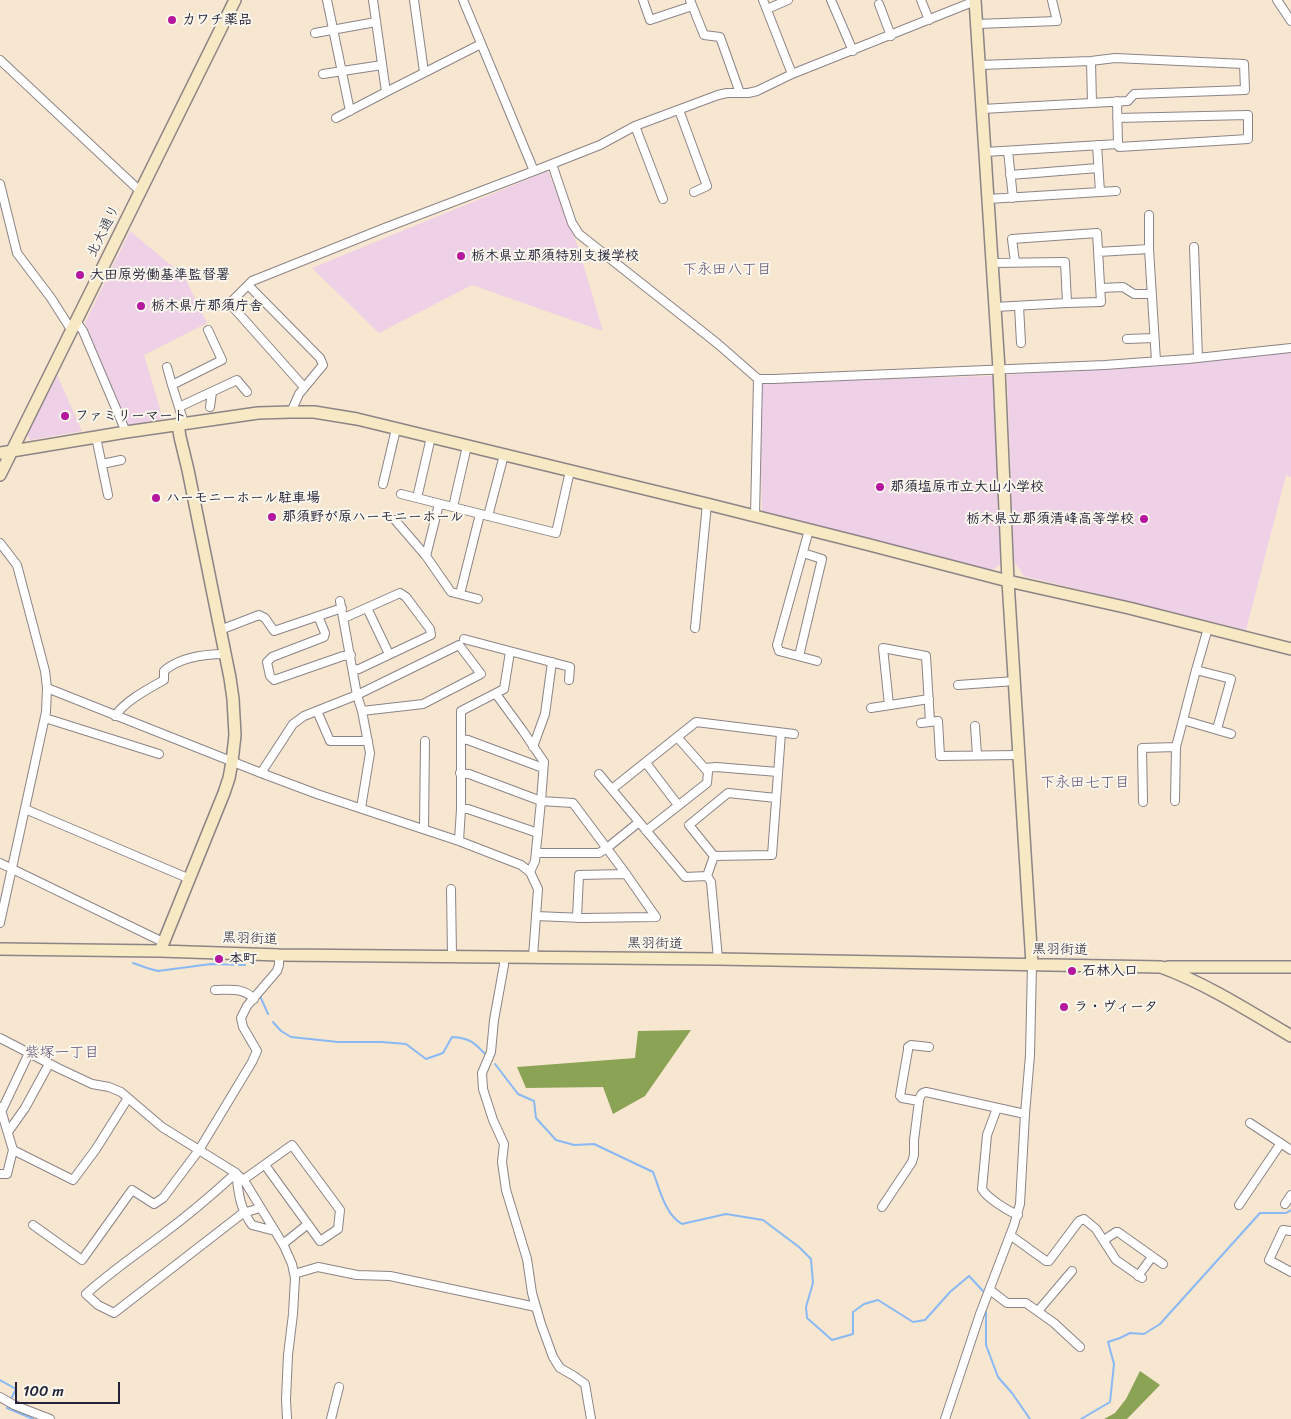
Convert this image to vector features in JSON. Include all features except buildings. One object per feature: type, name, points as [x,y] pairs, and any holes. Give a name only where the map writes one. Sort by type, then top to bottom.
[{"type":"street","name":"北大通り","points":[[0,475],[235,0]]},
{"type":"street","points":[[327,0],[350,111]]},
{"type":"street","points":[[374,0],[386,92]]},
{"type":"street","points":[[414,0],[424,72]]},
{"type":"street","points":[[463,0],[534,171]]},
{"type":"street","points":[[643,0],[650,20],[691,3],[704,35],[720,37],[740,93]]},
{"type":"street","points":[[764,0],[792,74]]},
{"type":"street","points":[[767,9],[788,0]]},
{"type":"street","points":[[831,0],[852,51]]},
{"type":"street","points":[[922,0],[929,20]]},
{"type":"street","points":[[304,387],[232,306],[232,301],[252,281],[552,164],[600,144],[635,126],[718,95],[756,91],[792,74],[890,36],[975,0],[999,369],[1008,582],[1032,964],[1030,1055],[1025,1114],[1022,1191],[1018,1215],[945,1419]]},
{"type":"street","points":[[977,24],[1057,21],[1052,0]]},
{"type":"street","points":[[1278,0],[1291,21]]},
{"type":"street","points":[[878,4],[890,36]]},
{"type":"street","points":[[314,33],[376,22]]},
{"type":"street","points":[[336,118],[481,44]]},
{"type":"street","points":[[980,65],[1091,62],[1115,58],[1244,64],[1244,90],[1134,94],[1128,101],[982,109]]},
{"type":"street","points":[[0,60],[140,191]]},
{"type":"street","points":[[1091,62],[1092,102]]},
{"type":"street","points":[[323,74],[382,64]]},
{"type":"street","points":[[1117,101],[1118,144]]},
{"type":"street","points":[[679,110],[707,186],[694,192]]},
{"type":"street","points":[[985,152],[1118,144],[1119,147],[1248,139],[1248,115],[1118,118]]},
{"type":"street","points":[[635,126],[663,199]]},
{"type":"street","points":[[1096,145],[1100,192]]},
{"type":"street","points":[[1008,151],[1013,198]]},
{"type":"street","points":[[552,164],[572,223],[579,234],[718,344],[758,379],[1156,362],[1291,348]]},
{"type":"street","points":[[1010,174],[1098,168]]},
{"type":"street","points":[[0,184],[17,253],[74,326],[83,331],[126,432]]},
{"type":"street","points":[[988,199],[1116,191]]},
{"type":"street","points":[[1149,215],[1149,249],[1156,362]]},
{"type":"street","points":[[995,307],[1067,302],[1102,302],[1097,233],[1012,239],[1015,262]]},
{"type":"street","points":[[1194,247],[1198,358]]},
{"type":"street","points":[[1098,252],[1149,249]]},
{"type":"street","points":[[992,263],[1065,262],[1067,302]]},
{"type":"street","points":[[248,285],[320,358],[323,365],[304,387],[290,412]]},
{"type":"street","points":[[1100,288],[1123,287],[1134,294],[1152,294]]},
{"type":"street","points":[[1019,306],[1021,343]]},
{"type":"street","points":[[172,385],[222,360],[208,330]]},
{"type":"street","points":[[1127,340],[1154,338]]},
{"type":"street","points":[[0,863],[162,947],[224,793],[232,762],[235,718],[233,699],[226,654],[180,437],[179,407],[167,367]]},
{"type":"street","points":[[755,516],[758,379]]},
{"type":"street","points":[[179,407],[237,380],[247,392]]},
{"type":"street","points":[[210,407],[212,392]]},
{"type":"street","points":[[0,454],[126,432],[246,415],[314,412],[431,437],[755,516],[1008,582],[1129,608],[1291,649]]},
{"type":"street","points":[[383,484],[396,429]]},
{"type":"street","points":[[96,437],[108,495]]},
{"type":"street","points":[[417,498],[431,437]]},
{"type":"street","points":[[453,508],[467,446]]},
{"type":"street","points":[[460,594],[504,455]]},
{"type":"street","points":[[102,464],[121,460]]},
{"type":"street","points":[[402,494],[556,533],[570,471]]},
{"type":"street","points":[[426,556],[440,504]]},
{"type":"street","points":[[695,628],[707,504]]},
{"type":"street","points":[[395,520],[426,556],[451,592],[478,599]]},
{"type":"street","points":[[809,530],[777,646],[779,651],[817,661]]},
{"type":"street","points":[[0,543],[17,564],[47,688],[45,718],[0,922]]},
{"type":"street","points":[[799,656],[822,559],[803,553]]},
{"type":"street","points":[[344,618],[400,593],[406,597],[430,629],[431,634],[354,670]]},
{"type":"street","points":[[220,630],[259,616],[265,618],[274,631],[318,616],[341,604],[357,695],[370,754],[361,808]]},
{"type":"street","points":[[367,608],[389,654]]},
{"type":"street","points":[[318,616],[325,633],[324,637],[272,657],[268,662],[270,676],[274,680],[343,656],[351,655]]},
{"type":"street","points":[[1175,801],[1176,747],[1208,628]]},
{"type":"street","points":[[464,639],[570,667],[569,680]]},
{"type":"street","points":[[261,774],[294,724],[304,716],[357,695],[459,645],[481,674],[423,704],[362,711]]},
{"type":"street","points":[[889,705],[883,648],[926,656],[930,722]]},
{"type":"street","points":[[459,841],[461,809],[461,711],[504,689],[510,652]]},
{"type":"street","points":[[115,716],[124,706],[164,680],[164,671],[169,667],[184,660],[209,654],[226,654]]},
{"type":"street","points":[[533,747],[545,714],[552,662]]},
{"type":"street","points":[[1196,670],[1231,679],[1217,729]]},
{"type":"street","points":[[958,686],[1015,681]]},
{"type":"street","points":[[47,688],[261,774],[459,841],[521,866],[530,872],[538,889],[533,958]]},
{"type":"street","points":[[496,694],[544,762],[535,862],[530,872]]},
{"type":"street","points":[[872,708],[929,699]]},
{"type":"street","points":[[317,711],[330,741],[368,741]]},
{"type":"street","points":[[45,718],[159,754]]},
{"type":"street","points":[[1183,720],[1231,734]]},
{"type":"street","points":[[921,723],[938,721],[940,756],[1019,755]]},
{"type":"street","points":[[612,788],[696,722],[794,734]]},
{"type":"street","points":[[975,726],[977,755]]},
{"type":"street","points":[[714,856],[772,855],[781,733]]},
{"type":"street","points":[[646,831],[707,783],[708,772],[678,738]]},
{"type":"street","points":[[461,739],[543,768]]},
{"type":"street","points":[[424,829],[426,742]]},
{"type":"street","points":[[1143,802],[1142,748],[1176,747]]},
{"type":"street","points":[[646,763],[678,806]]},
{"type":"street","points":[[705,768],[716,767],[778,772]]},
{"type":"street","points":[[460,773],[469,774],[541,801],[573,803],[656,917],[577,918],[536,916]]},
{"type":"street","points":[[599,774],[686,877],[707,876]]},
{"type":"street","points":[[714,856],[689,825],[728,793],[776,798]]},
{"type":"street","points":[[25,808],[190,879]]},
{"type":"street","points":[[461,809],[468,809],[538,833]]},
{"type":"street","points":[[536,853],[599,853],[639,822]]},
{"type":"street","points":[[707,876],[714,856]]},
{"type":"street","points":[[577,918],[579,875],[626,874]]},
{"type":"street","points":[[707,876],[711,882],[718,959]]},
{"type":"street","points":[[451,889],[452,956]]},
{"type":"street","name":"黒羽街道","points":[[0,949],[162,947],[279,955],[718,959],[1161,967],[1179,973],[1211,989],[1291,1036]]},
{"type":"street","points":[[33,1225],[82,1260],[132,1190],[154,1204],[163,1198],[199,1150],[252,1062],[257,1051],[243,1027],[241,1018],[243,1012],[277,972],[279,955]]},
{"type":"street","points":[[504,957],[491,1052],[482,1073],[483,1089],[493,1120],[504,1144],[502,1162],[506,1190],[527,1259],[536,1307],[553,1357],[560,1368],[585,1384],[591,1419]]},
{"type":"street","points":[[1161,967],[1291,967]]},
{"type":"street","points":[[215,990],[243,991],[254,999]]},
{"type":"street","points":[[0,1038],[92,1084],[109,1087],[121,1092],[162,1127],[236,1173],[243,1180],[282,1244],[292,1264],[294,1274],[293,1314],[288,1355],[287,1419]]},
{"type":"street","points":[[919,1101],[900,1096],[908,1047],[911,1045],[929,1047]]},
{"type":"street","points":[[0,1174],[7,1174],[13,1150],[5,1130],[1,1109],[29,1053]]},
{"type":"street","points":[[5,1130],[26,1108],[49,1064]]},
{"type":"street","points":[[882,1207],[912,1162],[920,1095],[926,1092],[1025,1114]]},
{"type":"street","points":[[13,1150],[73,1180],[96,1149],[128,1098]]},
{"type":"street","points":[[997,1108],[987,1134],[982,1189],[985,1194],[1010,1212],[1018,1215]]},
{"type":"street","points":[[1250,1123],[1291,1150]]},
{"type":"street","points":[[1239,1205],[1280,1143]]},
{"type":"street","points":[[243,1180],[292,1145],[340,1210],[338,1228],[320,1241],[265,1165]]},
{"type":"street","points":[[236,1173],[210,1197],[107,1275],[86,1294],[98,1304],[114,1313],[243,1213],[260,1208]]},
{"type":"street","points":[[236,1173],[243,1213],[252,1225],[274,1230]]},
{"type":"street","points":[[1285,1204],[1291,1195]]},
{"type":"street","points":[[1010,1235],[1046,1261],[1051,1260],[1082,1219],[1096,1229],[1116,1260],[1140,1277],[1152,1257]]},
{"type":"street","points":[[282,1244],[308,1224]]},
{"type":"street","points":[[1291,1231],[1283,1230],[1269,1260],[1291,1272]]},
{"type":"street","points":[[1104,1240],[1118,1232],[1163,1264]]},
{"type":"street","points":[[294,1274],[318,1267],[357,1276],[390,1276],[536,1307]]},
{"type":"street","points":[[1038,1311],[1072,1271]]},
{"type":"street","points":[[990,1290],[1007,1303],[1026,1303],[1054,1323],[1080,1347]]},
{"type":"street","points":[[331,1419],[338,1386]]},
{"type":"street","points":[[0,1397],[14,1405],[50,1419]]},
{"type":"shaded area","name":"栃木県立那須特別支援学校","points":[[548,171],[577,244],[603,331],[472,285],[379,333],[312,268]]},
{"type":"shaded area","points":[[130,231],[184,276],[207,323],[144,355],[163,419],[128,425],[85,323]]},
{"type":"shaded area","name":"栃木県立那須清峰高等学校","points":[[1291,352],[1291,477],[1286,475],[1246,630],[1024,576],[1014,561],[1007,375]]},
{"type":"shaded area","points":[[57,375],[82,431],[30,440],[27,433]]},
{"type":"shaded area","name":"那須塩原市立大山小学校","points":[[995,376],[1001,564],[990,571],[762,513],[759,382]]},
{"type":"green space","points":[[691,1030],[645,1096],[613,1114],[603,1087],[526,1088],[517,1067],[635,1058],[638,1031]]},
{"type":"green space","points":[[1140,1371],[1160,1385],[1127,1419],[1104,1419],[1115,1413],[1126,1399]]},
{"type":"waterway","points":[[133,963],[158,971],[211,964],[245,965]]},
{"type":"waterway","points":[[260,996],[268,1014]]},
{"type":"waterway","points":[[273,1022],[281,1031],[291,1037],[338,1042],[406,1044],[426,1059],[443,1053],[452,1037],[472,1042],[486,1055]]},
{"type":"waterway","points":[[495,1064],[518,1094],[534,1101],[536,1118],[556,1140],[574,1145],[594,1144],[653,1172],[667,1208],[676,1220],[682,1224],[726,1214],[763,1220],[799,1247],[811,1259],[813,1283],[806,1307],[807,1318],[832,1340],[853,1334],[853,1312],[864,1304],[878,1300],[913,1322],[925,1320],[950,1292],[969,1276],[983,1291]]},
{"type":"waterway","points":[[1081,1419],[1110,1402],[1114,1364],[1108,1342],[1130,1333],[1144,1334],[1160,1324],[1260,1213],[1286,1213],[1291,1210]]},
{"type":"waterway","points":[[986,1312],[986,1345],[998,1377],[1030,1419]]},
{"type":"waterway","points":[[0,1380],[16,1389],[11,1399]]},
{"type":"waterway","points":[[8,1406],[7,1408],[33,1419]]},
{"type":"place","name":"カワチ薬品","points":[[172,20]]},
{"type":"place","name":"栃木県立那須特別支援学校","points":[[461,256]]},
{"type":"place","name":"大田原労働基準監督署","points":[[80,275]]},
{"type":"place","name":"栃木県庁那須庁舎","points":[[141,306]]},
{"type":"place","name":"ファミリーマート","points":[[65,416]]},
{"type":"place","name":"那須塩原市立大山小学校","points":[[880,487]]},
{"type":"place","name":"ハーモニーホール駐車場","points":[[156,498]]},
{"type":"place","name":"那須野が原ハーモニーホール","points":[[272,517]]},
{"type":"place","name":"栃木県立那須清峰高等学校","points":[[1144,519]]},
{"type":"place","name":"本町","points":[[219,959]]},
{"type":"place","name":"石林入口","points":[[1072,971]]},
{"type":"place","name":"ラ・ヴィータ","points":[[1064,1007]]},
{"type":"district","name":"下永田八丁目","points":[[727,270]]},
{"type":"district","name":"下永田七丁目","points":[[1085,783]]},
{"type":"district","name":"紫塚一丁目","points":[[62,1053]]}]
